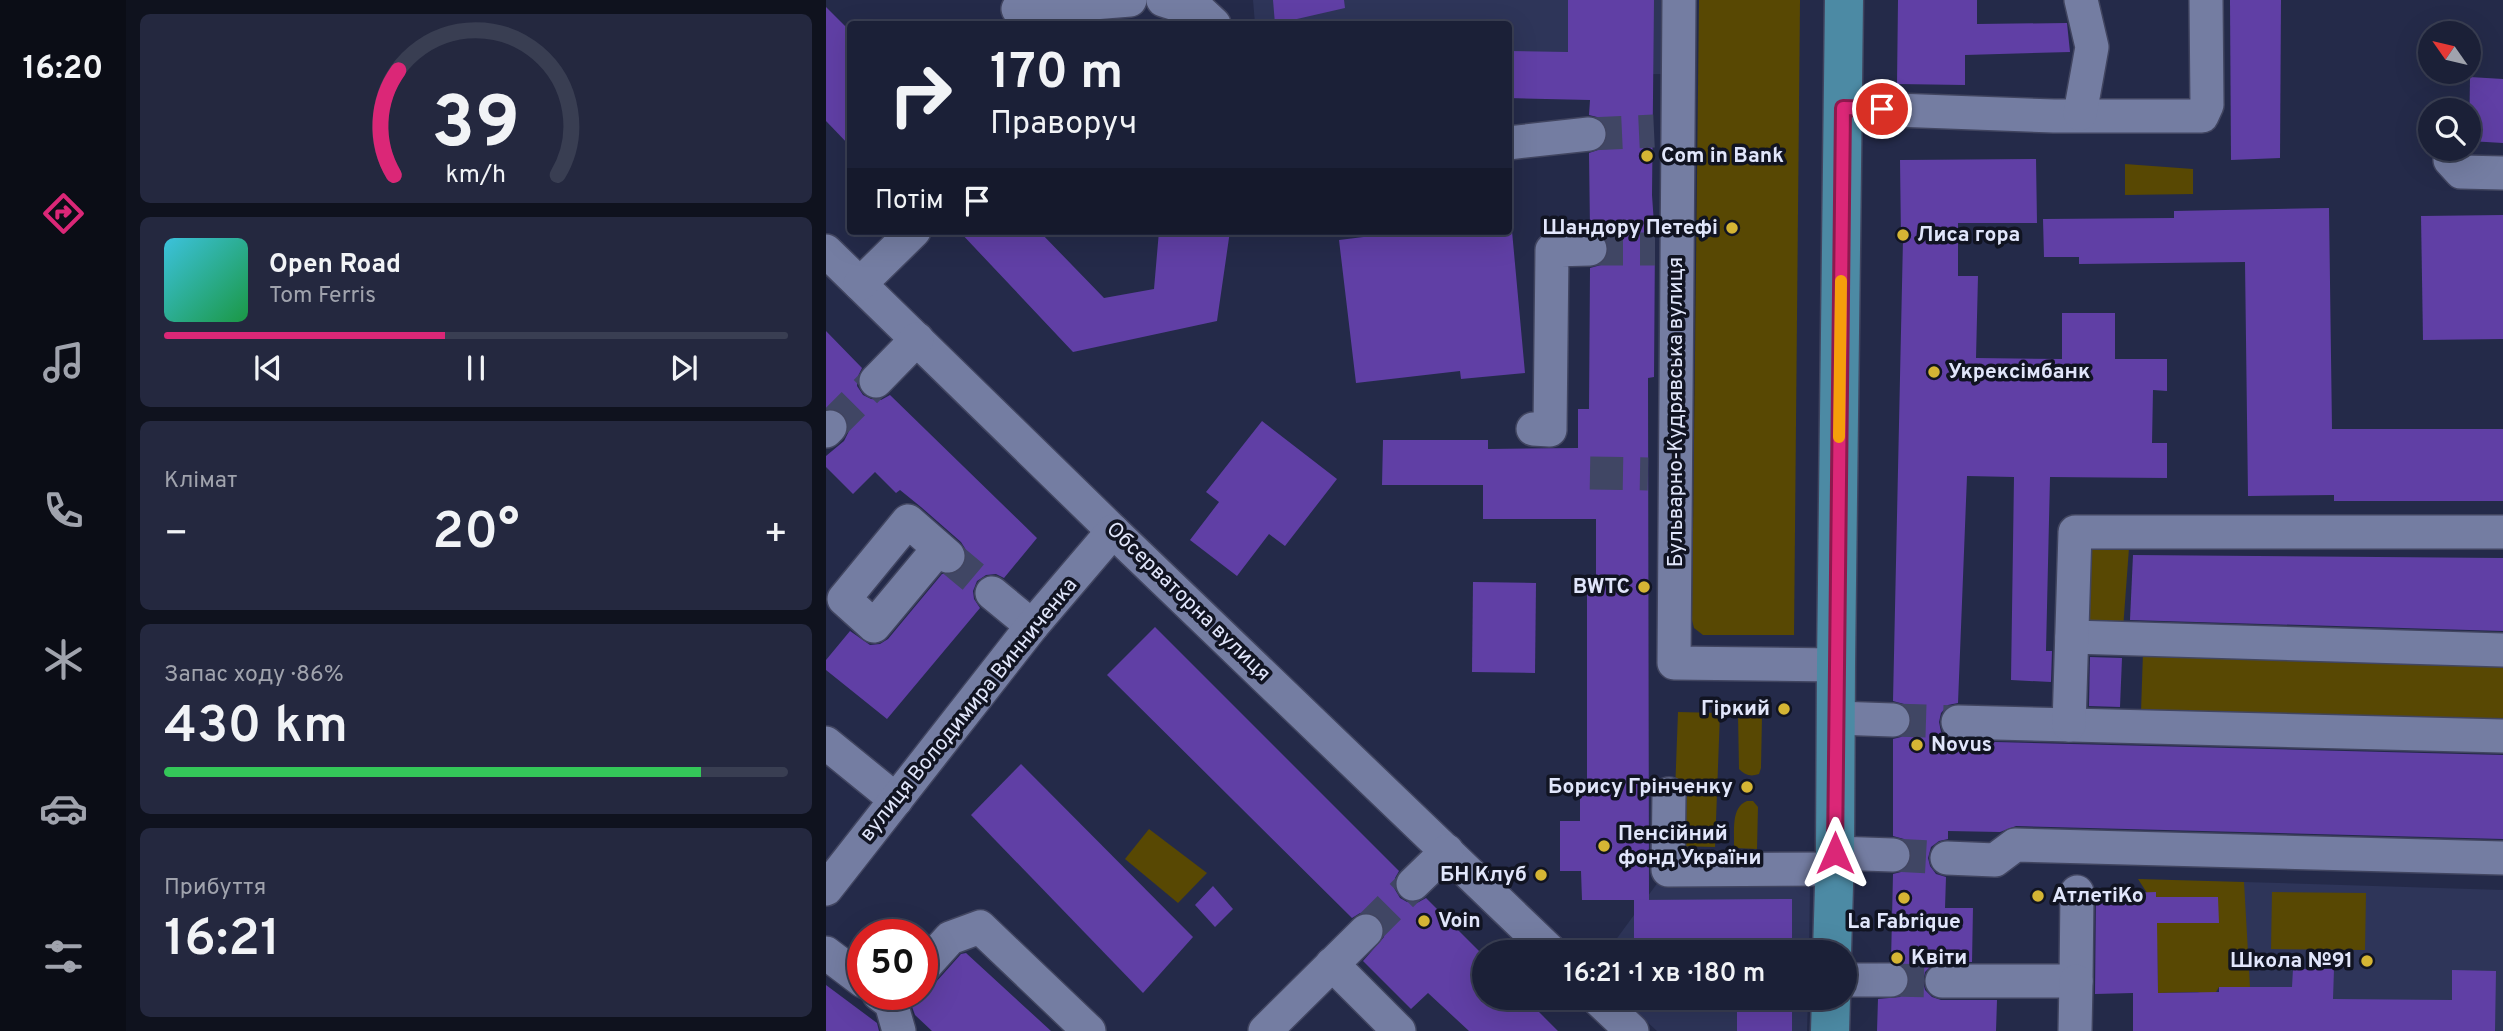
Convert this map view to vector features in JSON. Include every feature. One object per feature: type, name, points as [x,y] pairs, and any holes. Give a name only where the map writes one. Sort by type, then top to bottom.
[{"type":"main road","points":[[1832,940],[1844,0]]},
{"type":"main road","points":[[1830,1031],[1831,1010]]},
{"type":"street","points":[[1018,9],[1130,0]]},
{"type":"street","points":[[1163,0],[1201,12],[1211,21]]},
{"type":"street","name":"Бульварно-Кудрявська вулиця","points":[[1679,0],[1666,130],[1662,474],[1674,663],[1836,665]]},
{"type":"street","points":[[2080,114],[2092,47],[2081,0]]},
{"type":"street","points":[[1843,108],[2054,116],[2202,116],[2207,105],[2206,0]]},
{"type":"street","points":[[1512,143],[1589,134]]},
{"type":"street","points":[[2451,161],[2461,172],[2503,173]]},
{"type":"street","points":[[860,284],[910,235]]},
{"type":"street","points":[[1533,429],[1550,430],[1552,250],[1590,249]]},
{"type":"street","name":"Обсерваторна вулиця","points":[[826,251],[1539,940]]},
{"type":"street","points":[[876,381],[917,339]]},
{"type":"street","name":"вулиця Володимира Винниченка","points":[[826,889],[1032,626],[1113,531]]},
{"type":"street","points":[[2069,725],[2075,532],[2503,532]]},
{"type":"street","points":[[992,593],[1032,626]]},
{"type":"street","points":[[2072,637],[2503,650]]},
{"type":"street","points":[[1836,718],[1893,720]]},
{"type":"street","points":[[1958,722],[2503,736]]},
{"type":"street","points":[[826,743],[896,800]]},
{"type":"street","points":[[1669,794],[1668,870],[1835,861],[1893,855]]},
{"type":"street","points":[[1947,858],[1996,860],[2015,845],[2503,858]]},
{"type":"street","points":[[1413,884],[1447,851]]},
{"type":"street","points":[[2076,1031],[2077,892]]},
{"type":"street","points":[[938,951],[950,938],[980,927],[1089,1031]]},
{"type":"street","points":[[1265,1031],[1366,931]]},
{"type":"street","points":[[826,953],[847,969]]},
{"type":"street","points":[[1332,964],[1399,1031]]},
{"type":"street","points":[[1857,980],[1891,980]]},
{"type":"street","points":[[1942,981],[2076,981]]},
{"type":"street","points":[[1610,1010],[1632,1031]]},
{"type":"shaded area","points":[[1253,0],[1670,0],[1668,74],[1539,75],[1512,80],[1512,21],[1255,21]]},
{"type":"shaded area","points":[[1699,0],[1800,0],[1794,635],[1703,635],[1694,628],[1692,620]]},
{"type":"shaded area","points":[[2125,164],[2193,169],[2193,194],[2125,195]]},
{"type":"shaded area","points":[[2087,545],[2129,548],[2123,629],[2081,627]]},
{"type":"shaded area","points":[[2143,652],[2503,663],[2503,722],[2141,712]]},
{"type":"shaded area","points":[[1678,712],[1720,713],[1715,847],[1673,846]]},
{"type":"shaded area","points":[[1738,715],[1762,716],[1759,774],[1748,775],[1739,769]]},
{"type":"shaded area","points":[[1747,801],[1753,801],[1758,807],[1757,849],[1734,848],[1736,815],[1738,809]]},
{"type":"shaded area","points":[[1149,829],[1207,873],[1178,903],[1125,859]]},
{"type":"shaded area","points":[[1661,878],[1810,882],[1809,940],[1616,940]]},
{"type":"shaded area","points":[[2138,879],[2244,882],[2250,987],[2219,987],[2212,999],[2198,992],[2158,993],[2156,893],[2147,893]]},
{"type":"shaded area","name":"Школа №91","points":[[2244,882],[2503,890],[2503,1031],[2230,1031],[2232,885]]},
{"type":"shaded area","points":[[2272,892],[2366,893],[2365,950],[2271,949]]},
{"type":"shaded area","points":[[1634,1010],[1808,1010],[1807,1031],[1657,1031]]},
{"type":"building","points":[[1273,0],[1344,0],[1345,8],[1288,21],[1275,21]]},
{"type":"building","points":[[1568,0],[1654,0],[1654,377],[1648,378],[1649,900],[1582,900],[1581,871],[1560,871],[1560,821],[1580,821],[1580,794],[1587,794],[1587,580],[1596,580],[1596,519],[1483,519],[1483,485],[1382,485],[1383,440],[1488,440],[1488,449],[1578,448],[1578,409],[1589,409],[1590,268],[1601,265],[1607,258],[1609,249],[1606,238],[1599,232],[1590,230],[1589,153],[1601,149],[1607,141],[1608,131],[1604,122],[1589,115],[1590,100],[1512,98],[1512,51],[1568,52]]},
{"type":"building","points":[[1898,0],[1977,0],[1977,24],[2067,23],[2070,52],[1965,55],[1965,85],[1897,84]]},
{"type":"building","points":[[2230,0],[2281,0],[2280,158],[2231,160]]},
{"type":"building","points":[[826,7],[847,28],[847,143],[826,121]]},
{"type":"building","points":[[2482,78],[2503,79],[2503,143],[2481,142],[2481,98],[2470,98],[2470,84],[2482,84]]},
{"type":"building","points":[[2036,159],[2037,223],[1958,223],[1958,276],[1978,276],[1976,358],[2062,359],[2062,313],[2115,313],[2115,359],[2167,359],[2167,391],[2153,390],[2152,443],[2167,443],[2167,478],[2050,477],[2046,651],[2052,651],[2051,682],[2011,680],[2014,477],[1967,476],[1958,703],[1948,705],[1941,713],[1941,732],[1949,739],[1957,741],[2503,755],[2503,839],[2016,826],[2000,832],[1948,831],[1948,839],[1931,847],[1928,858],[1936,874],[1946,877],[1945,908],[1973,908],[1972,962],[1933,964],[1925,972],[1923,982],[1925,990],[1932,997],[1941,1000],[1997,1000],[1996,1031],[1877,1031],[1878,999],[1900,997],[1907,990],[1910,981],[1907,970],[1900,963],[1891,961],[1893,874],[1909,866],[1912,855],[1910,845],[1904,839],[1893,836],[1893,739],[1909,731],[1912,720],[1910,710],[1904,704],[1893,701],[1903,239],[1900,160]]},
{"type":"building","points":[[2329,208],[2332,429],[2503,429],[2503,501],[2334,501],[2334,495],[2248,496],[2245,262],[2079,264],[2079,257],[2044,257],[2043,219],[2174,218],[2174,211]]},
{"type":"building","points":[[2503,215],[2503,339],[2423,340],[2421,216]]},
{"type":"building","points":[[1512,231],[1525,373],[1461,379],[1460,371],[1356,383],[1339,240],[1380,235],[1512,235]]},
{"type":"building","points":[[963,235],[1043,235],[1104,298],[1154,289],[1159,235],[1229,235],[1217,321],[1073,352]]},
{"type":"building","points":[[826,331],[862,368],[857,386],[863,395],[881,400],[890,395],[1037,538],[1004,578],[996,574],[986,575],[977,581],[973,591],[974,599],[980,608],[887,719],[826,670],[826,660],[850,631],[870,645],[880,644],[888,639],[942,574],[954,574],[962,569],[967,560],[966,550],[961,542],[921,507],[900,490],[896,493],[875,472],[853,494],[826,467],[826,456],[844,441],[849,431],[844,414],[836,409],[826,408]]},
{"type":"building","points":[[1262,421],[1337,479],[1285,546],[1269,534],[1237,576],[1190,540],[1219,502],[1206,492]]},
{"type":"building","points":[[2133,555],[2503,558],[2503,631],[2130,620]]},
{"type":"building","points":[[1473,582],[1536,583],[1535,673],[1472,672]]},
{"type":"building","points":[[1155,627],[1399,871],[1394,888],[1400,898],[1417,903],[1426,898],[1472,944],[1472,1010],[1537,1010],[1558,1031],[1469,1031],[1428,993],[1411,1009],[1363,961],[1384,937],[1385,927],[1380,918],[1370,912],[1360,913],[1352,918],[1107,675]]},
{"type":"building","points":[[2090,657],[2122,658],[2120,707],[2089,706]]},
{"type":"building","points":[[1021,764],[1193,937],[1143,993],[971,815]]},
{"type":"building","points":[[1213,886],[1233,909],[1215,927],[1195,905]]},
{"type":"building","points":[[2156,892],[2156,897],[2218,897],[2219,923],[2157,923],[2158,993],[2219,992],[2219,987],[2292,987],[2293,969],[2334,969],[2333,999],[2452,1000],[2452,970],[2496,971],[2495,1031],[2133,1031],[2133,993],[2095,994],[2096,894]]},
{"type":"building","points":[[1792,899],[1792,940],[1634,940],[1634,900]]},
{"type":"building","points":[[966,953],[1051,1031],[932,1031],[913,1010],[938,1010],[938,980],[961,954]]},
{"type":"building","points":[[826,985],[847,1001],[847,1010],[860,1010],[877,1023],[879,1031],[826,1031]]},
{"type":"building","points":[[1737,1010],[1792,1010],[1792,1031],[1737,1031]]},
{"type":"tunnel","points":[[1589,134],[1654,131]]},
{"type":"tunnel","points":[[1590,249],[1655,249]]},
{"type":"tunnel","points":[[830,427],[876,381]]},
{"type":"tunnel","points":[[1590,473],[1648,474]]},
{"type":"tunnel","points":[[948,556],[992,593]]},
{"type":"tunnel","points":[[1893,720],[1958,722]]},
{"type":"tunnel","points":[[1893,855],[1947,858]]},
{"type":"tunnel","points":[[1366,931],[1413,884]]},
{"type":"tunnel","points":[[1891,980],[1942,981]]},
{"type":"slow traffic","points":[[1839,437],[1841,281]]},
{"type":"place","name":"Com in Bank","points":[[1647,156]]},
{"type":"place","name":"Шандору Петефі","points":[[1732,228]]},
{"type":"place","name":"Лиса гора","points":[[1903,235]]},
{"type":"place","name":"Укрексімбанк","points":[[1934,372]]},
{"type":"place","name":"BWTC","points":[[1644,587]]},
{"type":"place","name":"Гіркий","points":[[1784,709]]},
{"type":"place","name":"Novus","points":[[1917,745]]},
{"type":"place","name":"Борису Грінченку","points":[[1747,787]]},
{"type":"place","name":"Пенсійний фонд України","points":[[1604,846]]},
{"type":"place","name":"БН Клуб","points":[[1541,875]]},
{"type":"place","name":"АтлетіКо","points":[[2038,896]]},
{"type":"place","name":"La Fabrique","points":[[1904,898]]},
{"type":"place","name":"Voin","points":[[1424,921]]},
{"type":"place","name":"Квіти","points":[[1897,958]]},
{"type":"place","name":"Школа №91","points":[[2367,961]]},
{"type":"route","points":[[1835,853],[1843,108],[1882,109]]}]
